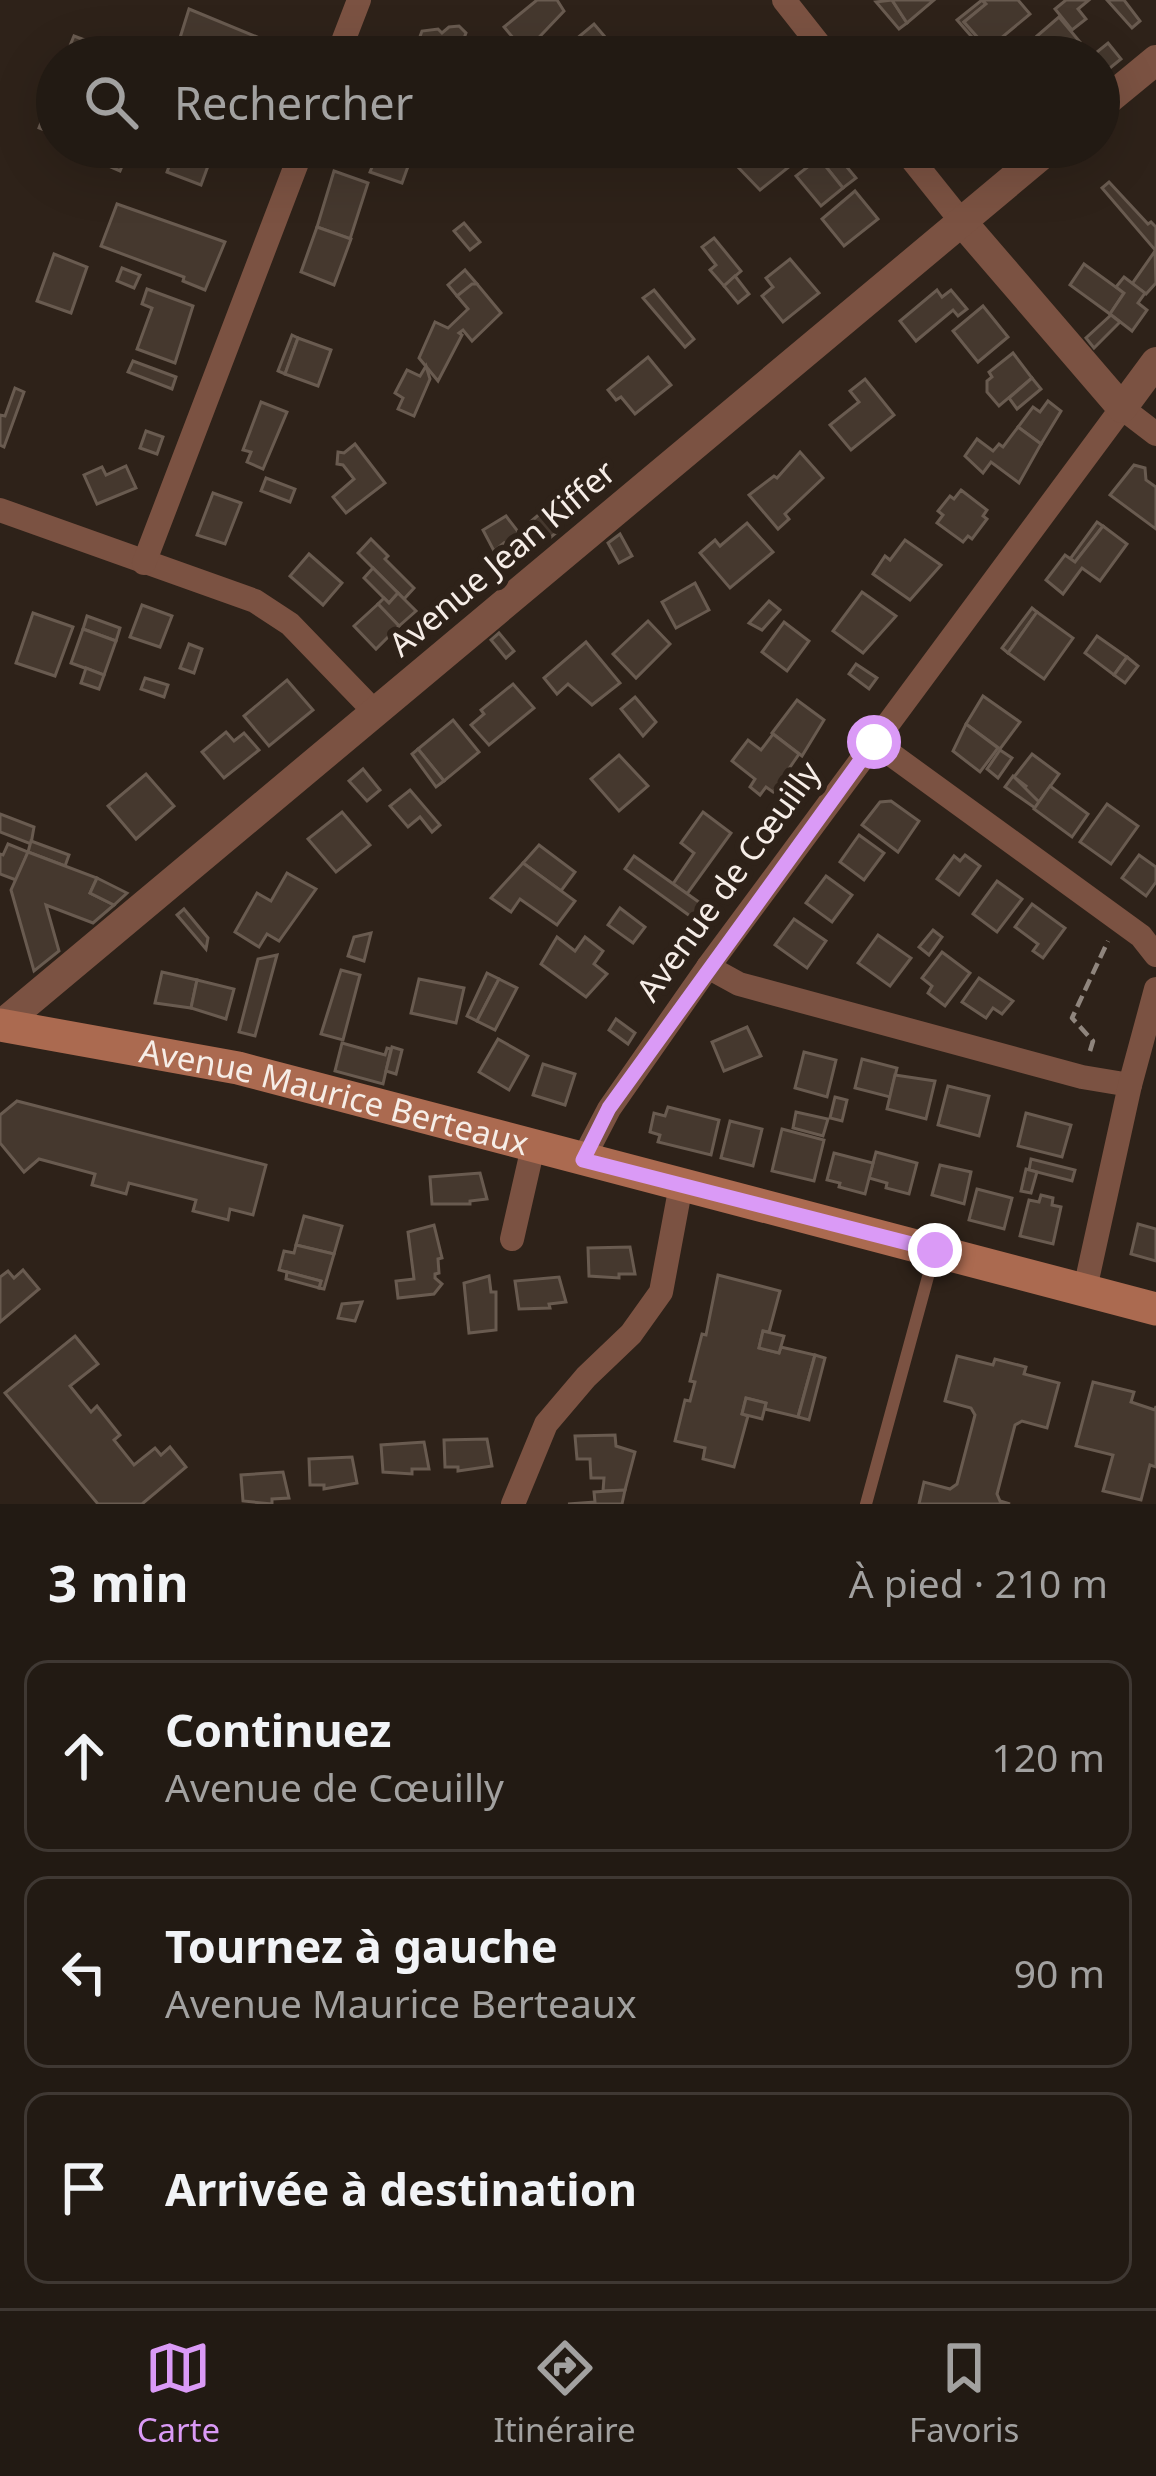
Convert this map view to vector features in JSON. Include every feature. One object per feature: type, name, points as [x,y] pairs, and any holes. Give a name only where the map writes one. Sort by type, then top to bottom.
[{"type":"main road","name":"Avenue Maurice Berteaux","points":[[0,1025],[238,1068],[1156,1309]]},
{"type":"street","points":[[345,36],[359,0]]},
{"type":"street","points":[[784,0],[813,36]]},
{"type":"street","points":[[1120,90],[1156,60]]},
{"type":"street","points":[[144,563],[295,168]]},
{"type":"street","points":[[919,168],[1122,408],[1156,434]]},
{"type":"street","name":"Avenue Jean Kiffer","points":[[0,1025],[1027,168]]},
{"type":"street","name":"Avenue de Cœuilly","points":[[583,1160],[609,1108],[708,967],[1156,362]]},
{"type":"street","points":[[0,511],[255,601],[290,624],[374,711]]},
{"type":"street","points":[[874,742],[1141,936],[1156,955]]},
{"type":"street","points":[[708,967],[739,984],[1082,1077],[1130,1085]]},
{"type":"street","points":[[1085,1289],[1156,989]]},
{"type":"street","points":[[512,1239],[533,1147]]},
{"type":"street","points":[[513,1504],[546,1424],[632,1334],[661,1292],[681,1185]]},
{"type":"lane","points":[[866,1504],[935,1250]]},
{"type":"path","points":[[1082,1077],[1093,1041],[1072,1018],[1118,920]]},
{"type":"building","points":[[537,0],[557,0],[564,11],[540,36],[512,36],[504,27]]},
{"type":"building","points":[[892,0],[907,23],[899,29],[876,2]]},
{"type":"building","points":[[892,0],[934,0],[907,23]]},
{"type":"building","points":[[982,0],[986,4],[964,22],[976,36],[957,20]]},
{"type":"building","points":[[982,0],[1018,0],[1030,14],[1004,36],[976,36],[964,22],[986,4]]},
{"type":"building","points":[[1066,0],[1089,0],[1078,9],[1086,19],[1072,30],[1055,9]]},
{"type":"building","points":[[1107,0],[1124,0],[1140,21],[1132,28]]},
{"type":"building","points":[[189,9],[255,36],[181,36]]},
{"type":"building","points":[[1059,17],[1075,36],[1037,36]]},
{"type":"building","points":[[594,24],[604,36],[580,36]]},
{"type":"building","points":[[459,26],[465,36],[420,36],[422,31],[442,33]]},
{"type":"building","points":[[168,168],[207,168],[201,185],[167,172]]},
{"type":"building","points":[[372,168],[407,168],[402,183],[370,172]]},
{"type":"building","points":[[739,168],[788,168],[760,190]]},
{"type":"building","points":[[806,168],[827,168],[843,188],[821,206],[796,176]]},
{"type":"building","points":[[827,168],[848,168],[856,178],[843,188]]},
{"type":"building","points":[[334,171],[368,183],[350,239],[317,227]]},
{"type":"building","points":[[1109,182],[1156,227],[1156,251],[1102,188]]},
{"type":"building","points":[[855,191],[878,219],[844,246],[822,219]]},
{"type":"building","points":[[117,204],[225,242],[205,290],[183,281],[184,277],[101,246]]},
{"type":"building","points":[[464,223],[480,242],[470,250],[454,231]]},
{"type":"building","points":[[317,227],[351,239],[334,285],[301,272]]},
{"type":"building","points":[[714,238],[741,271],[724,286],[710,270],[716,265],[702,247]]},
{"type":"building","points":[[1155,251],[1156,283],[1146,294],[1132,284]]},
{"type":"building","points":[[54,254],[87,267],[71,313],[37,301]]},
{"type":"building","points":[[790,259],[819,293],[783,322],[762,296],[773,287],[766,278]]},
{"type":"building","points":[[1084,264],[1124,293],[1110,314],[1070,285]]},
{"type":"building","points":[[122,268],[140,275],[134,288],[117,281]]},
{"type":"building","points":[[465,270],[477,284],[457,296],[448,285]]},
{"type":"building","points":[[735,276],[749,294],[738,303],[724,286]]},
{"type":"building","points":[[1124,277],[1145,293],[1138,303],[1147,310],[1132,331],[1110,314],[1124,293],[1116,287]]},
{"type":"building","points":[[472,284],[501,313],[472,341],[463,330],[459,333],[438,381],[419,358],[435,322],[448,328],[468,309],[457,296]]},
{"type":"building","points":[[147,289],[193,306],[175,363],[137,349],[152,308],[142,304]]},
{"type":"building","points":[[654,290],[694,339],[685,347],[643,298]]},
{"type":"building","points":[[937,290],[942,297],[951,290],[967,309],[958,316],[953,310],[916,341],[900,321]]},
{"type":"building","points":[[983,306],[1008,337],[978,362],[953,331]]},
{"type":"building","points":[[1111,315],[1120,322],[1094,348],[1086,338]]},
{"type":"building","points":[[292,335],[298,338],[285,374],[278,371]]},
{"type":"building","points":[[298,338],[331,350],[318,386],[285,374]]},
{"type":"building","points":[[1013,353],[1032,378],[999,406],[987,392],[989,372]]},
{"type":"building","points":[[648,357],[671,385],[635,414],[608,390]]},
{"type":"building","points":[[133,361],[176,377],[172,389],[128,372]]},
{"type":"building","points":[[426,366],[430,379],[414,416],[398,409],[403,398],[395,393],[407,370],[420,376]]},
{"type":"building","points":[[1032,378],[1041,389],[1017,409],[1009,398]]},
{"type":"building","points":[[865,379],[894,415],[851,450],[830,425],[859,402],[850,391]]},
{"type":"building","points":[[15,388],[24,392],[4,447],[0,445],[0,415],[5,416]]},
{"type":"building","points":[[1048,401],[1061,411],[1041,444],[1018,427],[1033,407],[1040,412]]},
{"type":"building","points":[[261,402],[287,412],[263,469],[247,462],[251,452],[243,450]]},
{"type":"building","points":[[1018,427],[1041,444],[1019,483],[991,462],[983,473],[965,456],[977,439],[993,451],[999,444],[1003,447]]},
{"type":"building","points":[[146,431],[163,437],[157,454],[140,448]]},
{"type":"building","points":[[355,444],[385,483],[346,513],[333,497],[354,479],[337,464],[338,452]]},
{"type":"building","points":[[800,452],[823,478],[785,514],[789,519],[778,529],[749,495],[777,478]]},
{"type":"building","points":[[1134,465],[1145,468],[1146,480],[1156,487],[1156,529],[1110,495]]},
{"type":"building","points":[[126,466],[136,488],[97,504],[84,475],[102,467],[106,475]]},
{"type":"building","points":[[266,478],[295,489],[290,502],[261,491]]},
{"type":"building","points":[[961,490],[987,510],[983,516],[987,519],[972,539],[968,536],[963,542],[937,523],[943,515],[938,511]]},
{"type":"building","points":[[213,493],[241,503],[225,544],[197,535]]},
{"type":"building","points":[[542,512],[557,532],[545,542],[529,523]]},
{"type":"building","points":[[506,516],[523,538],[509,550],[504,543],[494,551],[483,530]]},
{"type":"building","points":[[1097,522],[1103,526],[1075,562],[1070,559]]},
{"type":"building","points":[[747,523],[773,552],[730,588],[700,553],[715,540],[720,546]]},
{"type":"building","points":[[1103,526],[1127,544],[1100,581],[1082,568],[1063,594],[1046,580],[1065,555],[1075,562]]},
{"type":"building","points":[[620,534],[632,556],[619,563],[608,543]]},
{"type":"building","points":[[371,539],[414,588],[404,599],[358,553]]},
{"type":"building","points":[[905,540],[941,565],[910,600],[873,574]]},
{"type":"building","points":[[309,554],[342,583],[323,605],[290,576]]},
{"type":"building","points":[[373,568],[398,593],[389,603],[364,578]]},
{"type":"building","points":[[695,583],[709,610],[676,628],[662,602]]},
{"type":"building","points":[[862,592],[896,616],[863,653],[833,631]]},
{"type":"building","points":[[398,593],[416,611],[399,626],[378,604],[384,598],[389,603]]},
{"type":"building","points":[[769,601],[780,610],[762,630],[749,623]]},
{"type":"building","points":[[378,604],[399,626],[376,649],[354,626]]},
{"type":"building","points":[[142,605],[172,616],[160,647],[130,637]]},
{"type":"building","points":[[1032,608],[1037,612],[1008,653],[1002,648]]},
{"type":"building","points":[[1037,612],[1073,638],[1044,679],[1008,653]]},
{"type":"building","points":[[33,613],[73,627],[55,676],[16,663]]},
{"type":"building","points":[[87,616],[120,628],[116,641],[83,629]]},
{"type":"building","points":[[648,621],[670,644],[636,678],[613,654]]},
{"type":"building","points":[[784,622],[809,641],[787,671],[762,652]]},
{"type":"building","points":[[83,629],[116,641],[104,675],[71,663]]},
{"type":"building","points":[[499,633],[514,651],[506,658],[491,640]]},
{"type":"building","points":[[1097,636],[1127,657],[1114,675],[1085,653]]},
{"type":"building","points":[[586,642],[620,683],[592,705],[568,684],[557,694],[544,678]]},
{"type":"building","points":[[189,644],[202,649],[194,673],[180,668]]},
{"type":"building","points":[[1127,657],[1138,666],[1125,683],[1114,675]]},
{"type":"building","points":[[856,664],[877,678],[869,689],[849,674]]},
{"type":"building","points":[[86,668],[104,675],[99,689],[81,683]]},
{"type":"building","points":[[145,678],[168,685],[164,697],[141,689]]},
{"type":"building","points":[[287,680],[313,710],[269,746],[244,716]]},
{"type":"building","points":[[513,684],[534,708],[489,745],[471,725],[484,714],[481,710]]},
{"type":"building","points":[[983,696],[1020,722],[1000,749],[966,724]]},
{"type":"building","points":[[635,697],[656,722],[643,736],[621,709]]},
{"type":"building","points":[[797,700],[824,720],[802,756],[772,733]]},
{"type":"building","points":[[453,720],[479,752],[444,781],[418,749]]},
{"type":"building","points":[[966,724],[998,748],[980,772],[953,751]]},
{"type":"building","points":[[226,732],[234,741],[244,733],[259,750],[224,778],[202,752]]},
{"type":"building","points":[[773,734],[799,754],[773,792],[766,787],[760,795],[750,787],[755,779],[732,761],[748,740],[761,750]]},
{"type":"building","points":[[418,749],[444,781],[436,787],[412,754]]},
{"type":"building","points":[[1000,750],[1012,758],[998,778],[987,769]]},
{"type":"building","points":[[1032,754],[1059,774],[1039,802],[1014,777]]},
{"type":"building","points":[[619,755],[648,786],[619,811],[591,779]]},
{"type":"building","points":[[363,769],[380,790],[367,801],[349,781]]},
{"type":"building","points":[[146,774],[174,806],[136,839],[108,806]]},
{"type":"building","points":[[1013,776],[1039,802],[1035,808],[1005,787]]},
{"type":"building","points":[[1050,786],[1088,814],[1072,837],[1034,809]]},
{"type":"building","points":[[410,790],[440,825],[432,832],[420,817],[408,827],[390,806]]},
{"type":"building","points":[[891,801],[919,821],[898,852],[862,825],[880,802]]},
{"type":"building","points":[[1107,804],[1138,826],[1111,864],[1080,842]]},
{"type":"building","points":[[342,812],[370,845],[336,872],[308,839]]},
{"type":"building","points":[[703,812],[731,833],[687,894],[673,884],[694,853],[681,843]]},
{"type":"building","points":[[0,814],[34,827],[31,844],[0,832]]},
{"type":"building","points":[[859,835],[884,853],[864,880],[840,862]]},
{"type":"building","points":[[31,841],[69,855],[65,866],[28,852]]},
{"type":"building","points":[[8,844],[28,852],[16,880],[0,874],[0,854]]},
{"type":"building","points":[[539,845],[575,872],[561,891],[523,863]]},
{"type":"building","points":[[28,852],[97,878],[90,893],[114,905],[93,923],[46,905],[59,951],[34,971],[11,890]]},
{"type":"building","points":[[965,855],[980,866],[959,895],[937,879],[954,856],[960,861]]},
{"type":"building","points":[[1139,855],[1156,867],[1156,882],[1146,896],[1122,878]]},
{"type":"building","points":[[634,856],[710,910],[707,915],[703,912],[697,921],[625,869]]},
{"type":"building","points":[[523,863],[575,901],[557,925],[520,899],[511,912],[491,898]]},
{"type":"building","points":[[287,873],[316,889],[279,941],[267,934],[259,947],[235,932],[257,893],[271,901]]},
{"type":"building","points":[[826,876],[852,895],[832,922],[806,903]]},
{"type":"building","points":[[97,878],[127,893],[114,905],[90,893]]},
{"type":"building","points":[[997,881],[1022,899],[997,932],[973,914]]},
{"type":"building","points":[[1032,904],[1065,928],[1043,958],[1033,951],[1038,944],[1015,927]]},
{"type":"building","points":[[620,908],[645,927],[633,943],[608,925]]},
{"type":"building","points":[[184,909],[208,938],[206,949],[177,915]]},
{"type":"building","points":[[794,919],[826,941],[807,968],[775,945]]},
{"type":"building","points":[[933,930],[942,937],[929,955],[919,947]]},
{"type":"building","points":[[371,933],[364,961],[348,956],[354,937]]},
{"type":"building","points":[[878,935],[911,958],[890,986],[858,963]]},
{"type":"building","points":[[557,937],[575,951],[585,937],[603,951],[594,964],[607,974],[586,997],[541,964]]},
{"type":"building","points":[[942,952],[970,973],[945,1006],[928,993],[932,986],[922,978]]},
{"type":"building","points":[[277,955],[255,1036],[239,1032],[258,959]]},
{"type":"building","points":[[341,970],[360,975],[343,1040],[321,1034]]},
{"type":"building","points":[[162,972],[197,980],[191,1008],[155,1003]]},
{"type":"building","points":[[487,973],[499,979],[477,1021],[467,1016]]},
{"type":"building","points":[[979,978],[1013,1001],[1002,1014],[993,1008],[986,1018],[962,1002]]},
{"type":"building","points":[[419,979],[464,988],[456,1023],[411,1013]]},
{"type":"building","points":[[499,979],[517,988],[495,1030],[477,1021]]},
{"type":"building","points":[[197,980],[234,989],[226,1019],[191,1008]]},
{"type":"building","points":[[616,1019],[635,1033],[628,1044],[609,1030]]},
{"type":"building","points":[[747,1027],[761,1056],[724,1071],[712,1042]]},
{"type":"building","points":[[498,1039],[528,1056],[509,1090],[479,1072]]},
{"type":"building","points":[[342,1043],[385,1055],[391,1049],[383,1084],[335,1071]]},
{"type":"building","points":[[392,1047],[402,1050],[396,1074],[386,1071]]},
{"type":"building","points":[[804,1052],[836,1060],[827,1097],[795,1088]]},
{"type":"building","points":[[862,1059],[897,1068],[890,1097],[855,1088]]},
{"type":"building","points":[[543,1064],[575,1074],[565,1105],[533,1095]]},
{"type":"building","points":[[895,1075],[935,1081],[926,1119],[887,1109]]},
{"type":"building","points":[[948,1086],[989,1096],[979,1136],[938,1125]]},
{"type":"building","points":[[835,1097],[847,1100],[842,1121],[830,1118]]},
{"type":"building","points":[[17,1101],[266,1165],[253,1215],[230,1209],[228,1220],[193,1211],[196,1200],[129,1183],[126,1194],[92,1185],[95,1174],[39,1159],[24,1172],[0,1143],[0,1115]]},
{"type":"building","points":[[668,1107],[719,1120],[711,1155],[658,1142],[660,1135],[650,1132],[654,1113],[665,1116]]},
{"type":"building","points":[[796,1112],[828,1119],[823,1136],[793,1128]]},
{"type":"building","points":[[1026,1113],[1071,1125],[1062,1157],[1018,1146]]},
{"type":"building","points":[[730,1121],[762,1129],[753,1166],[721,1158]]},
{"type":"building","points":[[782,1129],[824,1140],[814,1181],[772,1171]]},
{"type":"building","points":[[876,1152],[917,1163],[909,1194],[869,1178]]},
{"type":"building","points":[[834,1153],[873,1163],[865,1194],[827,1180]]},
{"type":"building","points":[[1031,1159],[1075,1170],[1072,1181],[1029,1170]]},
{"type":"building","points":[[940,1165],[971,1172],[964,1204],[932,1195]]},
{"type":"building","points":[[1026,1169],[1037,1172],[1031,1193],[1021,1191]]},
{"type":"building","points":[[480,1173],[487,1199],[432,1204],[430,1177]]},
{"type":"building","points":[[977,1189],[1012,1198],[1004,1229],[969,1220]]},
{"type":"building","points":[[1041,1195],[1053,1198],[1052,1205],[1061,1207],[1053,1244],[1020,1236],[1029,1200],[1039,1202]]},
{"type":"building","points":[[304,1216],[342,1226],[334,1254],[296,1245]]},
{"type":"building","points":[[1138,1224],[1156,1229],[1156,1261],[1131,1254]]},
{"type":"building","points":[[434,1225],[442,1258],[435,1278],[442,1284],[434,1294],[398,1298],[396,1281],[414,1279],[408,1232]]},
{"type":"building","points":[[296,1245],[334,1254],[324,1289],[319,1288],[321,1281],[279,1270],[284,1251],[294,1253]]},
{"type":"building","points":[[630,1247],[635,1274],[589,1276],[588,1248]]},
{"type":"building","points":[[23,1270],[39,1289],[0,1322],[0,1277],[8,1271],[14,1278]]},
{"type":"building","points":[[287,1272],[321,1281],[319,1288],[286,1279]]},
{"type":"building","points":[[718,1275],[780,1291],[769,1332],[763,1331],[759,1348],[779,1353],[781,1347],[815,1355],[798,1417],[765,1409],[766,1403],[746,1398],[742,1414],[748,1416],[734,1467],[703,1459],[705,1448],[675,1441],[685,1400],[690,1401],[695,1382],[690,1381],[702,1334],[706,1335]]},
{"type":"building","points":[[489,1276],[491,1292],[496,1292],[496,1330],[469,1333],[464,1283]]},
{"type":"building","points":[[559,1277],[566,1302],[519,1309],[515,1281]]},
{"type":"building","points":[[362,1302],[355,1321],[338,1318],[342,1304]]},
{"type":"building","points":[[763,1331],[784,1336],[779,1353],[759,1348]]},
{"type":"building","points":[[75,1336],[98,1364],[70,1386],[91,1412],[97,1406],[120,1435],[114,1440],[134,1465],[155,1448],[161,1455],[170,1447],[186,1467],[142,1504],[98,1504],[5,1393]]},
{"type":"building","points":[[815,1355],[825,1358],[809,1420],[798,1417]]},
{"type":"building","points":[[957,1356],[1026,1367],[1024,1374],[1059,1383],[1047,1428],[1022,1421],[1015,1425],[997,1494],[1000,1501],[1010,1504],[919,1504],[924,1482],[950,1489],[957,1484],[975,1415],[971,1408],[945,1401]]},
{"type":"building","points":[[1093,1382],[1134,1392],[1131,1402],[1155,1410],[1156,1406],[1156,1467],[1150,1465],[1141,1500],[1103,1491],[1113,1455],[1076,1446]]},
{"type":"building","points":[[746,1398],[766,1403],[762,1419],[742,1414]]},
{"type":"building","points":[[615,1435],[616,1446],[635,1452],[625,1490],[603,1491],[604,1478],[591,1478],[590,1459],[577,1459],[575,1436]]},
{"type":"building","points":[[487,1439],[492,1466],[458,1471],[458,1467],[445,1467],[444,1440]]},
{"type":"building","points":[[424,1442],[429,1469],[412,1469],[412,1474],[383,1472],[381,1445]]},
{"type":"building","points":[[352,1457],[357,1483],[324,1489],[324,1485],[310,1485],[309,1459]]},
{"type":"building","points":[[283,1472],[289,1498],[272,1499],[272,1504],[243,1501],[241,1475]]},
{"type":"building","points":[[625,1490],[622,1504],[568,1504],[595,1502],[594,1492]]},
{"type":"route","points":[[874,742],[609,1108],[583,1160],[935,1250]]}]
